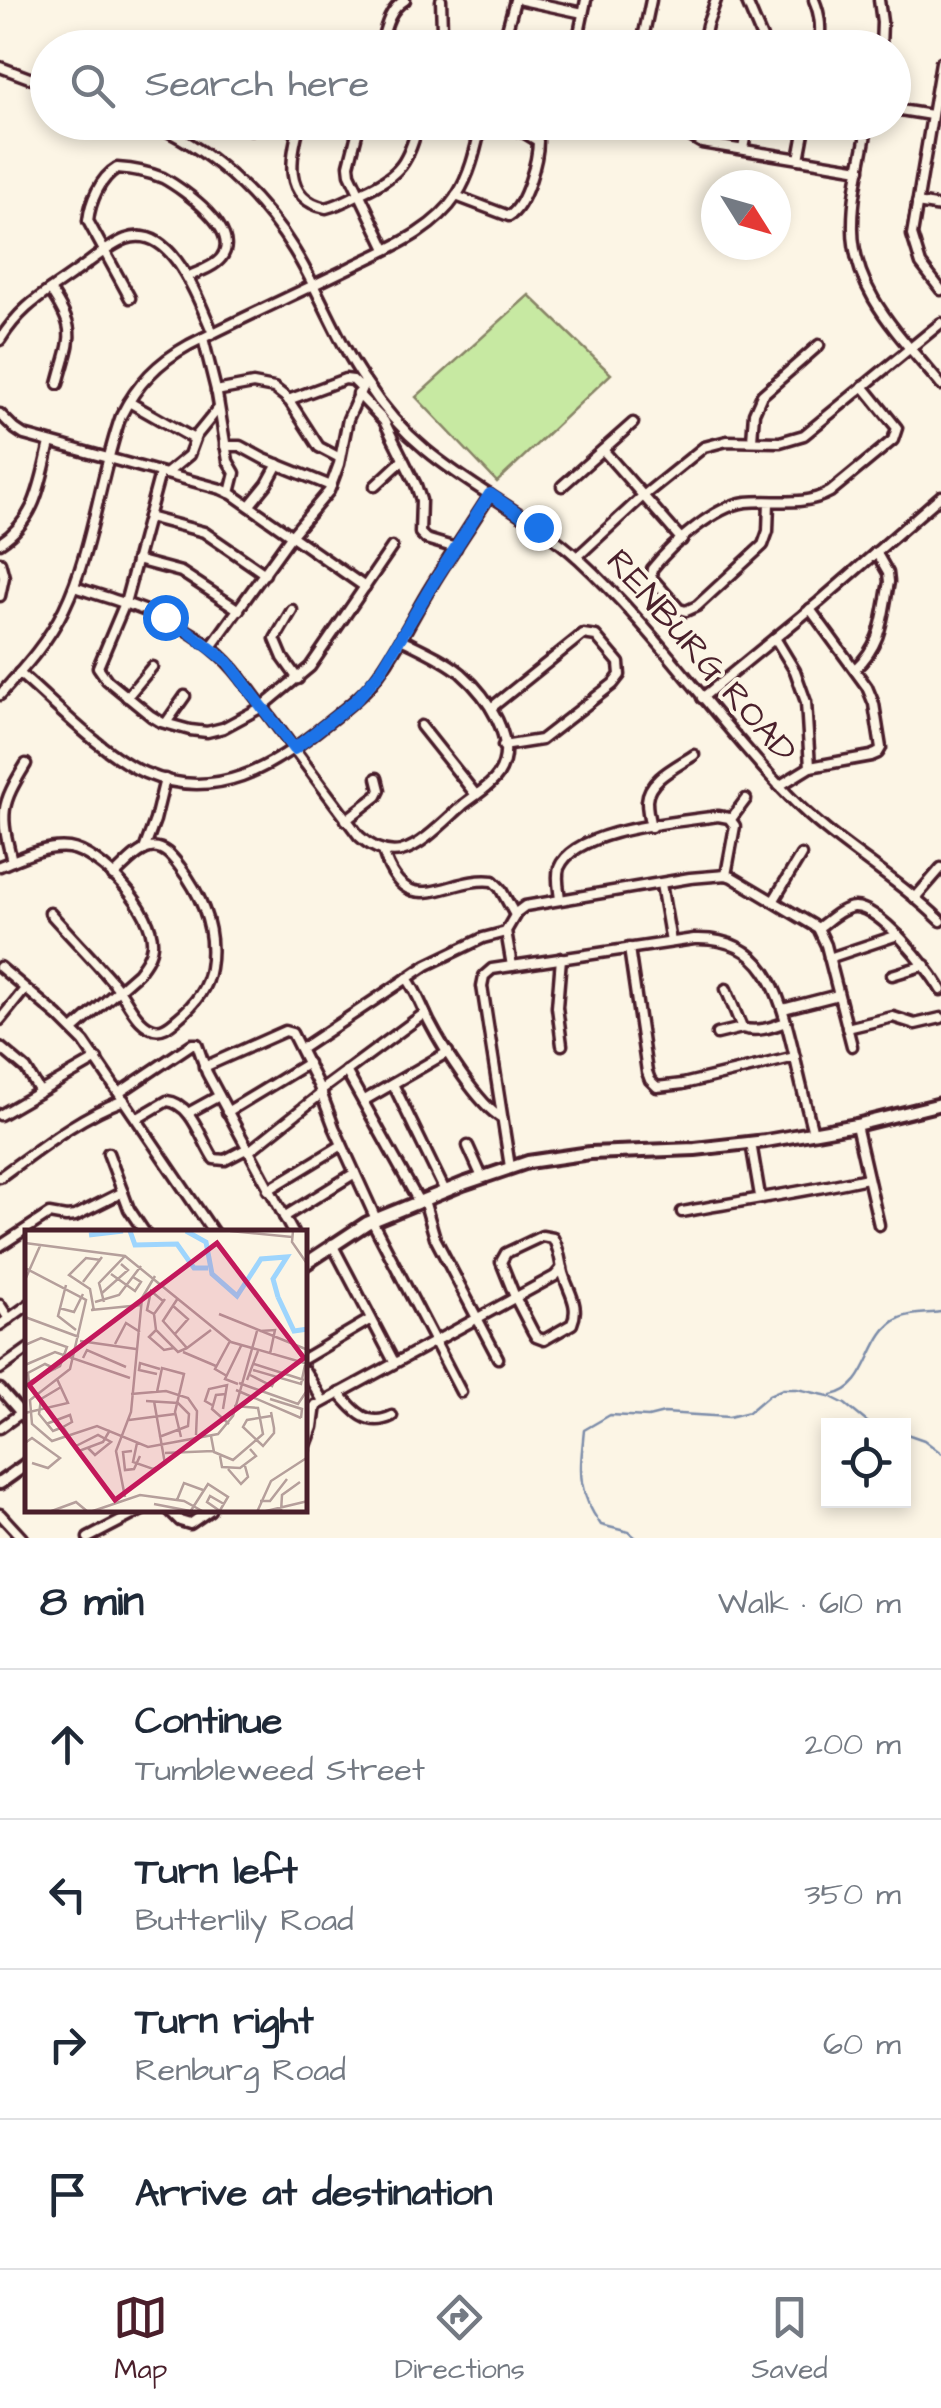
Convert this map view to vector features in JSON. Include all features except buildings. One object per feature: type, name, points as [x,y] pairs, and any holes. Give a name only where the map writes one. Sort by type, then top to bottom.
[{"type":"main road","points":[[308,1259],[374,1220],[528,1162],[590,1153],[751,1143],[856,1125],[941,1104]]},
{"type":"main road","points":[[0,1484],[25,1465]]},
{"type":"street","points":[[385,30],[390,14],[405,0]]},
{"type":"street","points":[[442,0],[442,30]]},
{"type":"street","points":[[508,30],[518,0],[584,13]]},
{"type":"street","points":[[580,30],[586,0]]},
{"type":"street","points":[[645,30],[651,0]]},
{"type":"street","points":[[706,30],[716,0]]},
{"type":"street","points":[[746,0],[756,30]]},
{"type":"street","points":[[814,0],[821,30]]},
{"type":"street","points":[[881,2],[881,30]]},
{"type":"street","points":[[941,62],[912,235],[921,264],[941,290]]},
{"type":"street","points":[[0,67],[30,78]]},
{"type":"street","points":[[911,112],[931,116]]},
{"type":"street","name":"RENBURG ROAD","points":[[182,140],[222,167],[252,195],[294,250],[361,388],[442,462],[577,558],[637,620],[779,786],[819,825],[941,921]]},
{"type":"street","points":[[296,140],[292,180],[308,200],[326,208],[382,184],[400,169],[414,140]]},
{"type":"street","points":[[356,140],[350,174],[386,249]]},
{"type":"street","points":[[0,696],[39,650],[74,587],[117,429],[138,387],[175,353],[414,236],[456,196],[479,140]]},
{"type":"street","points":[[456,196],[510,216],[517,212],[537,154],[536,140]]},
{"type":"street","points":[[696,140],[860,169]]},
{"type":"street","points":[[744,149],[745,140]]},
{"type":"street","points":[[800,159],[803,140]]},
{"type":"street","points":[[865,140],[852,225],[856,261],[872,298],[941,385]]},
{"type":"street","points":[[130,298],[88,221],[104,180],[117,168],[160,177],[184,192],[214,219],[225,235],[227,243],[222,257],[187,276]]},
{"type":"street","points":[[917,203],[941,207]]},
{"type":"street","points":[[0,340],[17,315],[105,251],[130,238],[144,238],[168,249],[187,276],[213,333]]},
{"type":"street","points":[[50,290],[64,311],[70,330],[58,384]]},
{"type":"street","points":[[577,558],[642,496],[704,447],[727,441],[780,442],[804,435],[941,322]]},
{"type":"street","points":[[203,338],[228,464],[235,475],[230,493]]},
{"type":"street","points":[[752,440],[754,412],[762,395],[818,345]]},
{"type":"street","points":[[288,400],[346,379],[354,380],[384,421],[420,494],[420,533],[426,539],[456,548]]},
{"type":"street","points":[[216,391],[252,384],[274,388],[288,400],[319,447],[340,458]]},
{"type":"street","points":[[769,502],[768,532],[763,545],[696,606],[680,609],[652,577],[654,565],[717,512],[744,502],[769,502],[802,502],[821,497],[893,440],[897,428],[864,386]]},
{"type":"street","points":[[211,648],[332,486],[348,419],[361,388]]},
{"type":"street","points":[[129,402],[194,439]]},
{"type":"street","points":[[218,410],[194,439],[189,455],[163,473],[125,603],[98,667],[107,680],[150,716],[207,732],[262,707],[319,655],[392,547]]},
{"type":"street","points":[[0,414],[24,435],[230,493],[365,587]]},
{"type":"street","points":[[562,486],[632,423]]},
{"type":"street","points":[[0,544],[28,517],[50,443]]},
{"type":"street","points":[[225,446],[240,446],[332,486]]},
{"type":"street","points":[[602,450],[682,540]]},
{"type":"street","points":[[374,486],[403,460]]},
{"type":"street","points":[[250,505],[268,484],[278,464]]},
{"type":"street","points":[[19,673],[121,760],[141,771],[199,783],[234,780],[275,762],[356,700],[380,672],[490,494]]},
{"type":"street","points":[[702,698],[941,496]]},
{"type":"street","points":[[148,518],[204,532],[265,574]]},
{"type":"street","points":[[856,669],[877,641],[889,582],[876,552]]},
{"type":"street","points":[[136,560],[181,572],[238,610]]},
{"type":"street","points":[[0,562],[4,577],[0,596]]},
{"type":"street","points":[[74,587],[165,617],[211,648],[228,662],[366,843],[400,851],[476,795],[498,774],[504,760],[498,721],[491,708],[460,673],[401,639]]},
{"type":"street","points":[[779,786],[810,767],[871,756],[881,748],[872,699],[856,669],[810,609]]},
{"type":"street","points":[[292,610],[276,639],[283,658],[298,678]]},
{"type":"street","points":[[491,708],[583,634],[596,636],[619,663],[620,675],[612,684],[548,735],[533,742],[504,746]]},
{"type":"street","points":[[775,638],[795,672],[806,702],[810,767]]},
{"type":"street","points":[[128,697],[152,668]]},
{"type":"street","points":[[166,723],[185,696]]},
{"type":"street","points":[[421,726],[476,795]]},
{"type":"street","points":[[651,827],[647,800],[650,789],[667,772],[694,755]]},
{"type":"street","points":[[12,861],[2,828],[1,806],[8,788],[26,764]]},
{"type":"street","points":[[346,820],[377,796],[377,778]]},
{"type":"street","points":[[113,876],[144,850],[165,779]]},
{"type":"street","points":[[726,875],[734,832],[731,819],[746,799]]},
{"type":"street","points":[[560,899],[559,868],[575,850],[602,835],[718,816],[731,819]]},
{"type":"street","points":[[0,866],[44,850],[68,848],[88,854],[113,876],[141,910],[151,933],[145,963],[74,1030]]},
{"type":"street","points":[[50,913],[146,1026],[160,1030],[188,1010],[206,985],[212,948],[202,902],[190,881],[166,852],[157,848],[144,850]]},
{"type":"street","points":[[383,850],[398,881],[409,888],[431,893],[494,881],[515,916]]},
{"type":"street","points":[[774,900],[801,855]]},
{"type":"street","points":[[916,898],[941,868]]},
{"type":"street","points":[[512,966],[506,932],[528,904],[726,875],[818,928],[852,1046]]},
{"type":"street","points":[[661,884],[671,942]]},
{"type":"street","points":[[818,928],[848,908],[860,908],[898,935],[941,990]]},
{"type":"street","points":[[302,1048],[448,954],[506,932]]},
{"type":"street","points":[[829,958],[898,935]]},
{"type":"street","points":[[510,1167],[482,986],[484,976],[492,969],[671,942],[720,940],[744,950],[769,976],[783,1009],[813,1133]]},
{"type":"street","points":[[630,948],[647,1072],[657,1087],[794,1057]]},
{"type":"street","points":[[561,958],[557,1007],[562,1045]]},
{"type":"street","points":[[892,974],[925,965]]},
{"type":"street","points":[[0,967],[74,1030],[212,1230]]},
{"type":"street","points":[[408,978],[448,1052],[488,1108],[502,1118]]},
{"type":"street","points":[[0,1020],[25,989]]},
{"type":"street","points":[[726,990],[742,1028]]},
{"type":"street","points":[[783,1009],[838,995]]},
{"type":"street","points":[[138,1118],[167,1101],[177,1102],[188,1113],[214,1159],[225,1160],[247,1150],[425,1013]]},
{"type":"street","points":[[847,1028],[891,1017],[916,1024],[941,1018]]},
{"type":"street","points":[[717,1034],[742,1028],[767,1029],[786,1022]]},
{"type":"street","points":[[204,1067],[285,1031],[292,1033],[302,1048],[374,1220],[462,1392]]},
{"type":"street","points":[[0,1177],[194,1043],[218,1096],[291,1230]]},
{"type":"street","points":[[0,1047],[26,1069],[40,1092]]},
{"type":"street","points":[[363,1101],[448,1052]]},
{"type":"street","points":[[0,1115],[97,1059]]},
{"type":"street","points":[[227,1112],[308,1063]]},
{"type":"street","points":[[346,1071],[422,1201],[435,1238],[498,1358]]},
{"type":"street","points":[[392,1084],[445,1191]]},
{"type":"street","points":[[188,1113],[218,1096]]},
{"type":"street","points":[[856,1125],[880,1225]]},
{"type":"street","points":[[751,1143],[760,1196]]},
{"type":"street","points":[[268,1190],[342,1144]]},
{"type":"street","points":[[468,1146],[482,1177]]},
{"type":"street","points":[[108,1154],[122,1192],[143,1230]]},
{"type":"street","points":[[284,1218],[355,1173]]},
{"type":"street","points":[[682,1212],[867,1178]]},
{"type":"street","points":[[0,1246],[49,1214],[70,1217],[122,1192]]},
{"type":"street","points":[[131,1230],[139,1224]]},
{"type":"street","points":[[548,1236],[556,1242],[562,1268],[576,1312],[572,1324],[544,1340],[536,1337],[515,1297],[502,1268],[502,1258],[528,1241],[548,1236]]},
{"type":"street","points":[[332,1244],[394,1362]]},
{"type":"street","points":[[308,1410],[555,1276],[562,1268]]},
{"type":"street","points":[[0,1305],[9,1318]]},
{"type":"street","points":[[0,1325],[25,1307]]},
{"type":"street","points":[[308,1356],[371,1319]]},
{"type":"street","points":[[0,1369],[25,1351]]},
{"type":"street","points":[[308,1378],[320,1403],[308,1440]]},
{"type":"street","points":[[0,1389],[25,1418]]},
{"type":"street","points":[[338,1392],[370,1420],[381,1422],[392,1416]]},
{"type":"street","points":[[0,1428],[20,1413]]},
{"type":"street","points":[[88,1538],[136,1513]]},
{"type":"street","points":[[173,1513],[190,1524],[206,1513]]},
{"type":"street","points":[[0,1514],[22,1538]]},
{"type":"green space","points":[[529,295],[611,374],[497,482],[416,397]]},
{"type":"waterway","points":[[832,1395],[855,1382],[889,1325],[904,1316],[941,1312]]},
{"type":"waterway","points":[[636,1538],[629,1532],[601,1525],[584,1490],[584,1430],[610,1415],[729,1417],[749,1412],[783,1389],[797,1389],[829,1396],[862,1418]]},
{"type":"waterway","points":[[911,1435],[941,1453]]},
{"type":"route","points":[[165,617],[228,662],[294,749],[368,688],[490,494],[538,527]]}]
